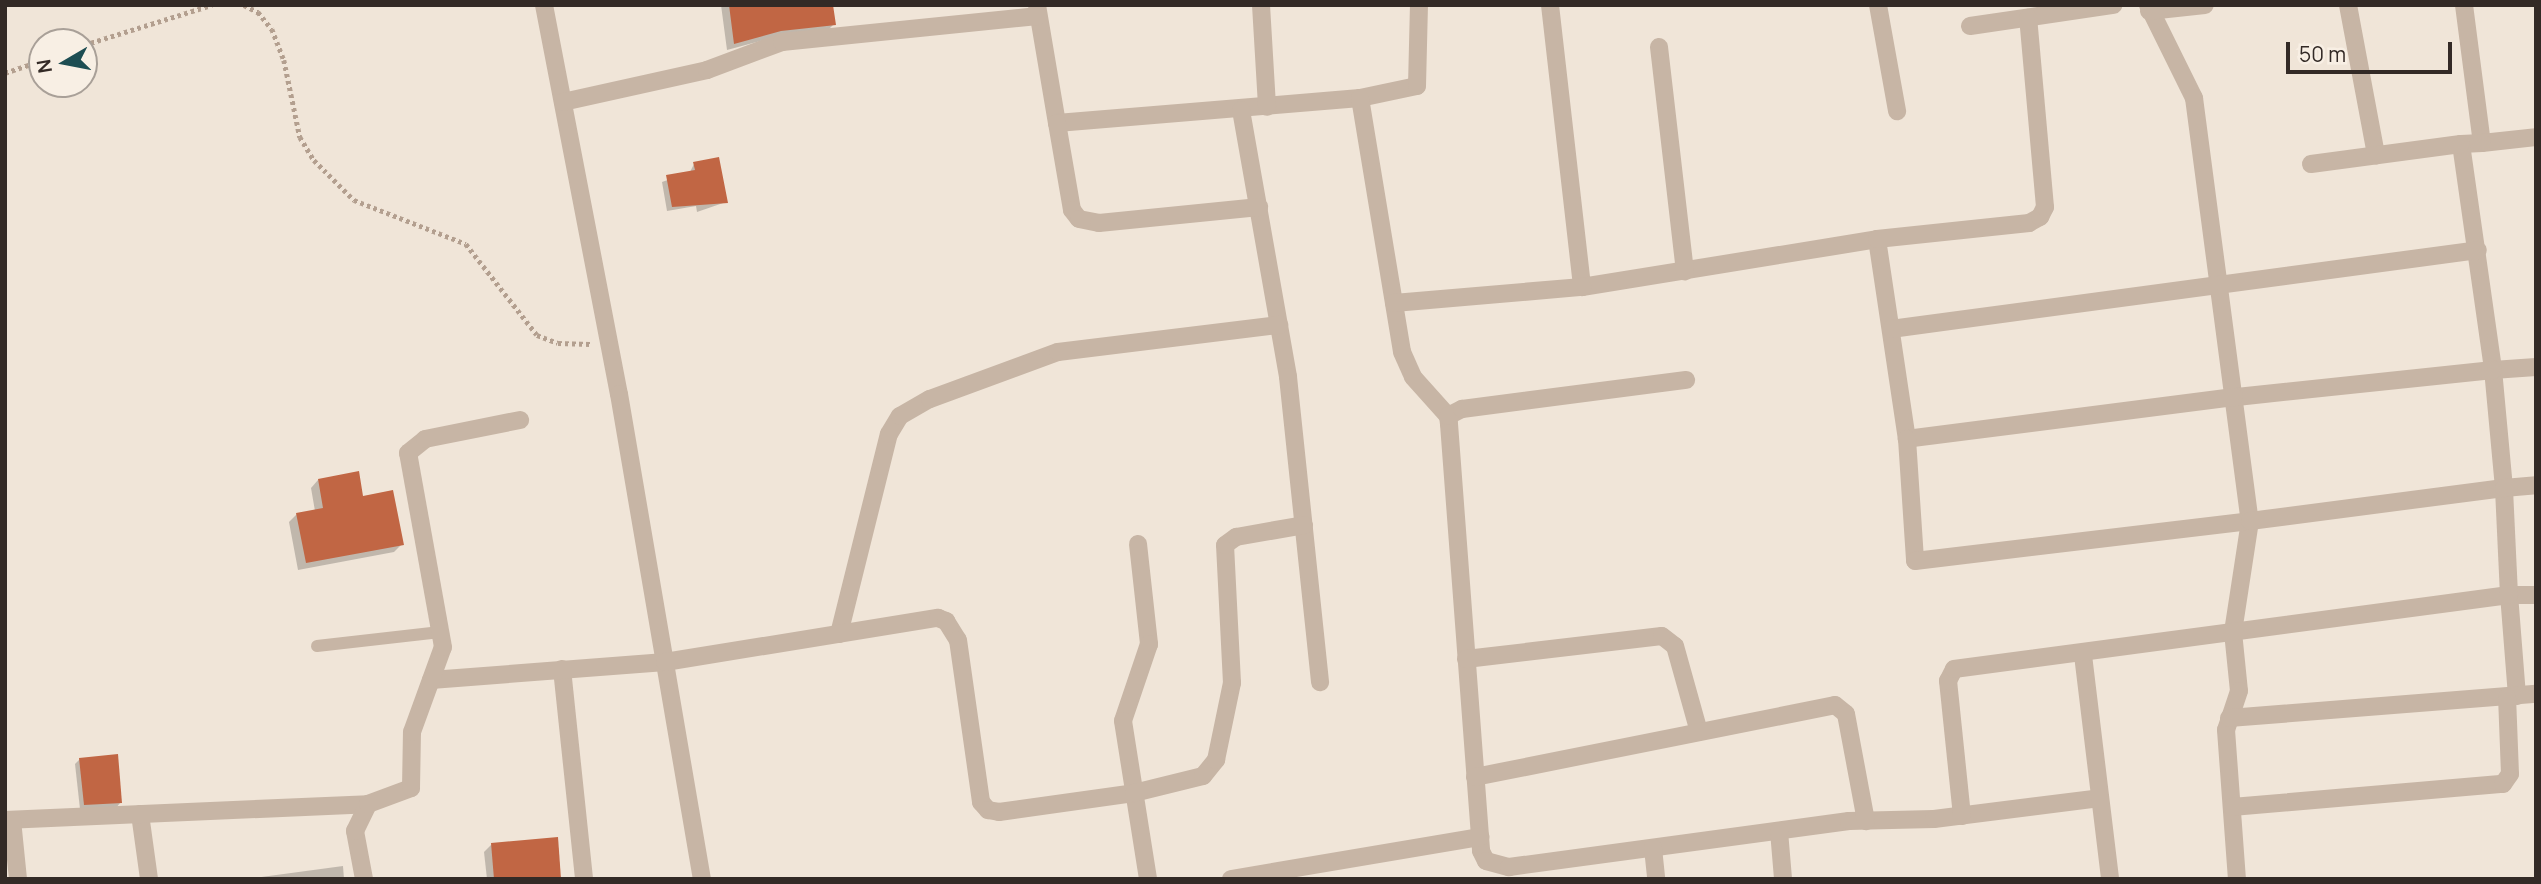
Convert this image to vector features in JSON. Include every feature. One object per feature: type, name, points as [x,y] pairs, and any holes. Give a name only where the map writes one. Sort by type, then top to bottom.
[{"type":"street","points":[[544,5],[610,345],[702,879]]},
{"type":"street","points":[[1261,5],[1267,107]]},
{"type":"street","points":[[1057,123],[1241,110],[1360,98],[1417,86],[1419,5]]},
{"type":"street","points":[[1550,5],[1582,287]]},
{"type":"street","points":[[1878,5],[1897,111]]},
{"type":"street","points":[[1970,26],[2113,5]]},
{"type":"street","points":[[2205,5],[2148,8],[2194,98],[2249,521],[2233,632],[2239,691],[2226,730],[2237,879]]},
{"type":"street","points":[[2348,5],[2376,155]]},
{"type":"street","points":[[2464,5],[2482,142]]},
{"type":"street","points":[[563,102],[707,70],[782,42],[1037,11],[1072,210],[1079,219],[1099,223],[1259,207]]},
{"type":"street","points":[[1394,303],[1582,287],[1877,239],[2029,223],[2040,217],[2045,207],[2028,18]]},
{"type":"street","points":[[1659,47],[1685,271]]},
{"type":"street","points":[[1360,98],[1406,364],[1448,416],[1480,837],[1486,862],[1497,867],[1866,821],[1962,816],[2100,798]]},
{"type":"street","points":[[1241,110],[1279,325],[1321,682]]},
{"type":"street","points":[[2311,164],[2461,144],[2536,138]]},
{"type":"street","points":[[2232,807],[2503,784],[2510,774],[2512,696],[2504,488],[2478,250],[2461,144]]},
{"type":"street","points":[[1877,239],[1907,439],[1915,561],[2536,485]]},
{"type":"street","points":[[1891,329],[2219,288],[2478,250]]},
{"type":"street","points":[[839,634],[889,434],[900,415],[930,399],[1058,352],[1279,325]]},
{"type":"street","points":[[1907,439],[2234,397],[2536,367]]},
{"type":"street","points":[[1448,416],[1462,409],[1686,380]]},
{"type":"street","points":[[18,879],[9,820],[368,804],[411,788],[412,732],[443,647],[408,453],[414,444],[425,439],[520,420]]},
{"type":"street","points":[[431,680],[665,662],[938,618],[946,621],[958,639],[981,802],[988,810],[999,812],[1134,793],[1203,776],[1216,760],[1232,683],[1225,545],[1236,537],[1304,525]]},
{"type":"street","points":[[1138,544],[1150,635],[1123,721],[1148,879]]},
{"type":"street","points":[[1962,816],[1949,674],[1964,665],[2083,655],[2233,632],[2509,595],[2536,594]]},
{"type":"street","points":[[1466,659],[1662,636],[1675,646],[1699,732]]},
{"type":"street","points":[[2083,655],[2110,879]]},
{"type":"street","points":[[562,669],[583,879]]},
{"type":"street","points":[[2230,718],[2536,695]]},
{"type":"street","points":[[1475,777],[1827,705],[1841,708],[1866,821]]},
{"type":"street","points":[[363,879],[355,831],[368,804]]},
{"type":"street","points":[[140,814],[149,879]]},
{"type":"street","points":[[1779,831],[1783,879]]},
{"type":"street","points":[[1231,879],[1480,837]]},
{"type":"street","points":[[1653,848],[1656,879]]},
{"type":"lane","points":[[317,646],[440,632]]},
{"type":"path","points":[[98,41],[212,5]]},
{"type":"path","points":[[244,5],[258,12],[272,29],[284,60],[300,137],[314,159],[354,200],[466,244],[537,335],[558,343],[610,345]]},
{"type":"path","points":[[5,73],[28,65]]},
{"type":"building","points":[[729,5],[833,5],[836,25],[781,31],[734,44]]},
{"type":"building","points":[[719,157],[728,203],[672,207],[666,175],[695,170],[693,162]]},
{"type":"building","points":[[359,471],[363,496],[393,490],[404,545],[306,563],[296,513],[323,508],[318,479]]},
{"type":"building","points":[[118,754],[122,803],[84,805],[79,758]]},
{"type":"building","points":[[558,837],[561,879],[494,879],[491,843]]}]
